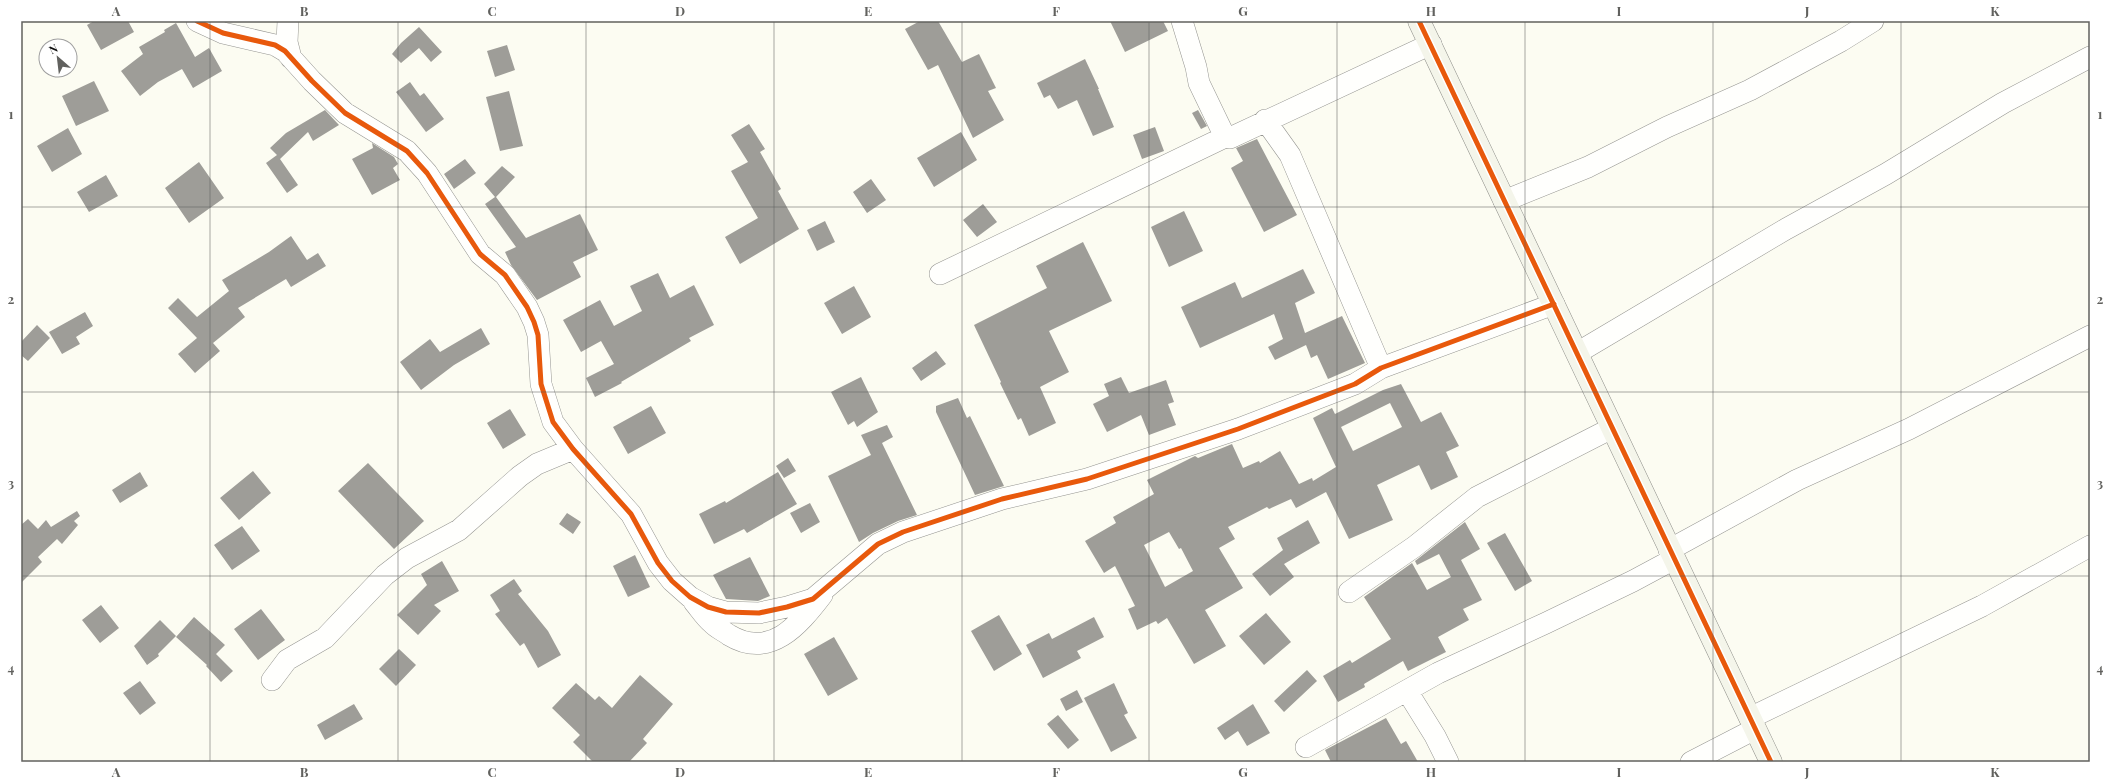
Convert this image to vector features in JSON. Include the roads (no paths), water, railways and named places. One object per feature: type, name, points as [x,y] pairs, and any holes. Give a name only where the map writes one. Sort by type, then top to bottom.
[{"type":"street","points":[[197,21],[223,33],[275,45],[291,58],[345,113],[407,150],[427,173],[480,254],[505,275],[534,322],[538,335],[541,384],[553,422],[573,449],[631,514],[658,563],[672,581],[690,597],[712,624],[731,636],[752,644],[766,644],[781,637],[805,616],[827,588]]},
{"type":"street","points":[[288,21],[287,42],[291,58]]},
{"type":"street","points":[[1182,21],[1199,82],[1225,137]]},
{"type":"street","points":[[1419,21],[1771,762]]},
{"type":"street","points":[[1504,201],[1588,167],[1667,127],[1750,90],[1841,42],[1873,21]]},
{"type":"street","points":[[940,274],[1225,137],[1235,137],[1265,120],[1431,44]]},
{"type":"street","points":[[1577,353],[1786,229],[1886,174],[2003,103],[2090,57]]},
{"type":"street","points":[[1265,120],[1290,155],[1381,368]]},
{"type":"street","points":[[690,597],[708,607],[726,612],[759,613],[787,607],[813,599],[878,544],[904,532],[1002,499],[1087,479],[1238,429],[1355,384],[1381,368],[1554,304]]},
{"type":"street","points":[[1306,747],[1438,673],[1633,581],[1671,554],[1797,480],[1908,429],[2090,336]]},
{"type":"street","points":[[1349,592],[1414,547],[1482,493],[1612,428]]},
{"type":"street","points":[[537,464],[561,432]]},
{"type":"street","points":[[272,680],[288,660],[325,638],[385,575],[407,558],[459,530],[520,476],[537,464],[573,449]]},
{"type":"street","points":[[1691,762],[1752,723],[1982,606],[2090,546]]},
{"type":"street","points":[[1407,690],[1436,736],[1448,762]]}]
